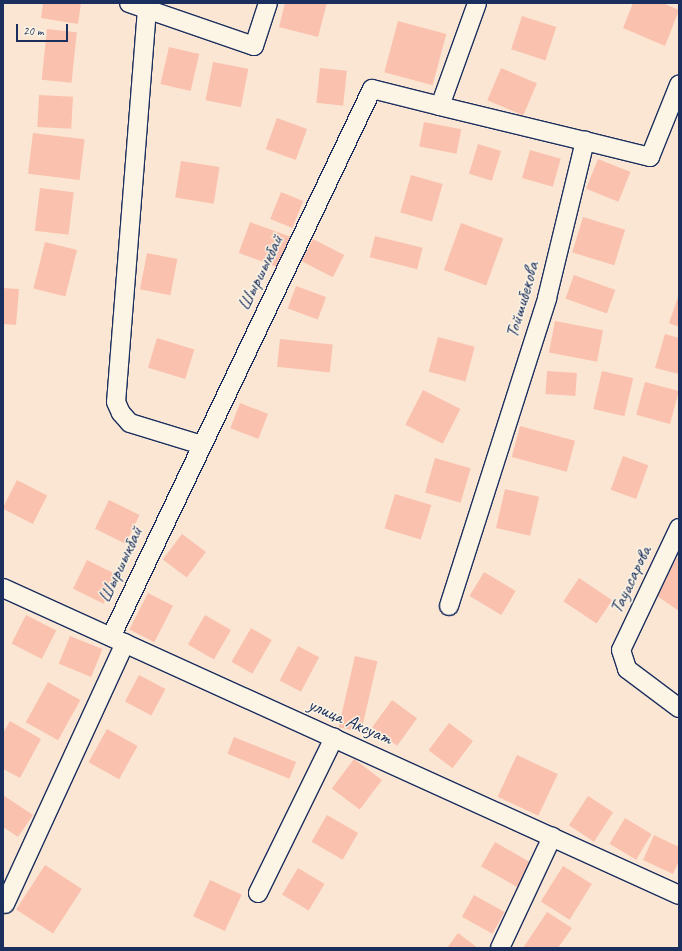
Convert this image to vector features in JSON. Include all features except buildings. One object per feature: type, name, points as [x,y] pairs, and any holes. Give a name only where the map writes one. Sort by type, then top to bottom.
[{"type":"street","points":[[129,3],[254,46],[268,3]]},
{"type":"street","points":[[477,3],[440,106],[650,157],[679,85]]},
{"type":"street","points":[[147,9],[116,402],[120,414],[130,422],[202,445]]},
{"type":"street","name":"Шыршыкбай","points":[[6,904],[202,445],[372,89],[440,106]]},
{"type":"street","name":"Тойшибекова","points":[[449,606],[547,298],[585,142]]},
{"type":"street","name":"Тауасарова","points":[[679,528],[621,650],[626,668],[679,708]]},
{"type":"street","name":"улица Аксуат","points":[[3,588],[679,895]]},
{"type":"street","points":[[258,893],[334,738]]},
{"type":"street","points":[[500,948],[552,837]]}]
